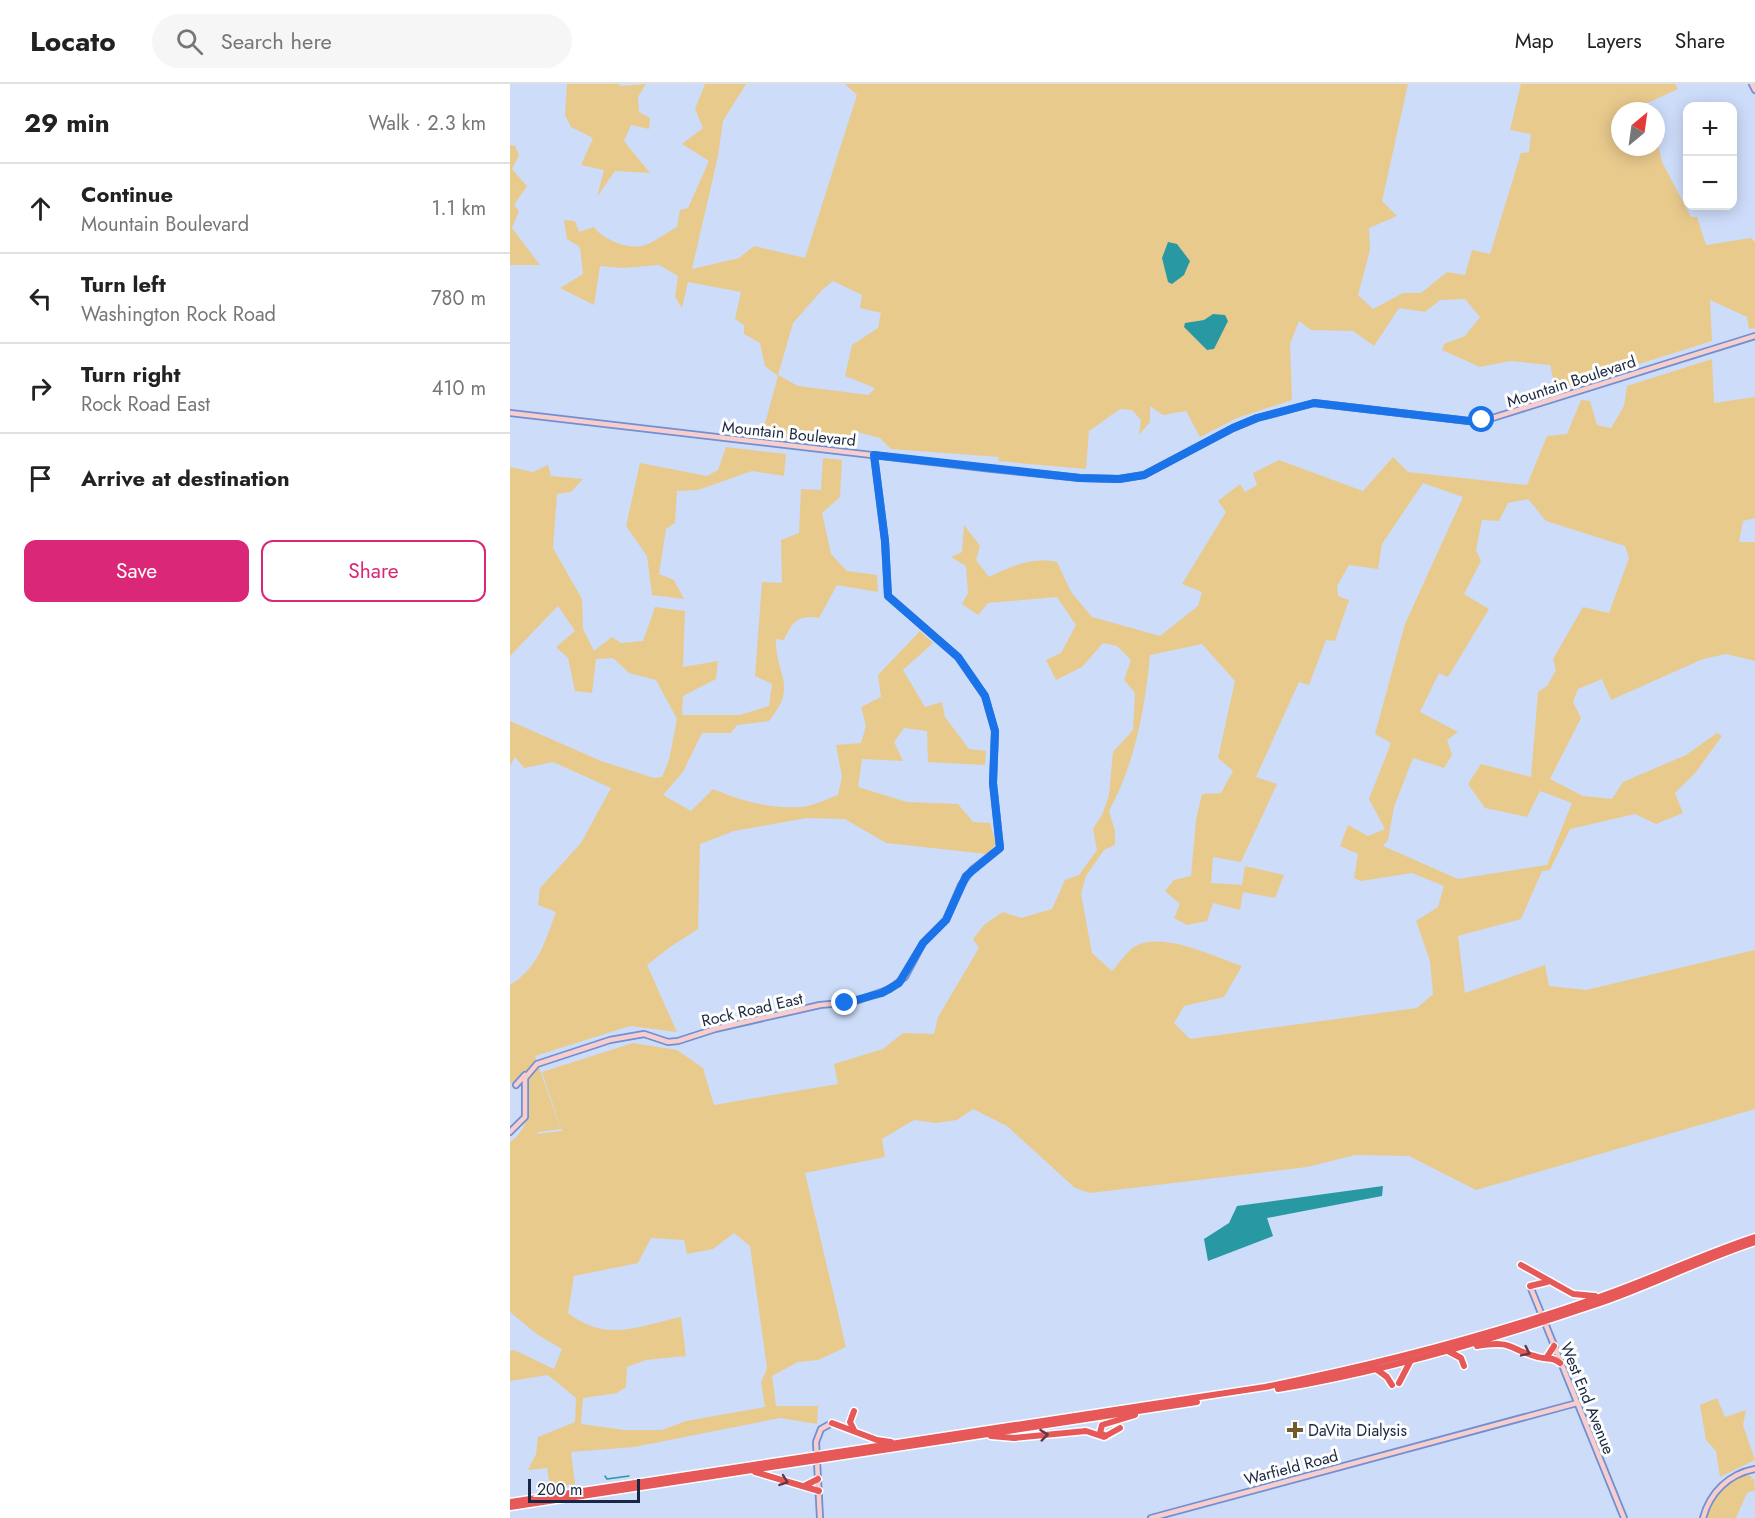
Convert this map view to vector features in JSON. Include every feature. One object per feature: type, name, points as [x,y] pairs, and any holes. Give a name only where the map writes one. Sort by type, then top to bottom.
[{"type":"highway","points":[[510,1502],[986,1435],[1316,1382],[1465,1347],[1605,1296],[1755,1237]]},
{"type":"highway","points":[[510,1507],[748,1471],[904,1442],[1318,1377],[1432,1350],[1595,1305],[1755,1242]]},
{"type":"highway","points":[[1521,1265],[1576,1296],[1605,1296]]},
{"type":"highway","points":[[1530,1286],[1548,1281]]},
{"type":"highway","points":[[1465,1347],[1503,1343],[1540,1358],[1547,1357],[1560,1363]]},
{"type":"highway","points":[[1547,1357],[1554,1346]]},
{"type":"highway","points":[[1448,1351],[1461,1358],[1464,1366]]},
{"type":"highway","points":[[1376,1369],[1395,1384],[1411,1360]]},
{"type":"highway","points":[[1107,1436],[1100,1433],[1102,1425],[1153,1409]]},
{"type":"highway","points":[[854,1411],[850,1422],[857,1432]]},
{"type":"highway","points":[[832,1423],[877,1440],[904,1442]]},
{"type":"highway","points":[[986,1435],[1010,1438],[1086,1431],[1100,1437],[1107,1436],[1120,1428]]},
{"type":"highway","points":[[748,1471],[805,1485],[819,1491]]},
{"type":"highway","points":[[805,1485],[818,1479]]},
{"type":"street","points":[[1752,84],[1755,90]]},
{"type":"street","name":"Mountain Boulevard","points":[[510,413],[1080,478],[1134,478],[1160,468],[1233,428],[1306,405],[1330,403],[1427,417],[1469,421],[1486,420],[1755,336]]},
{"type":"street","name":"Rock Road East","points":[[529,1071],[537,1064],[624,1036],[644,1034],[668,1042],[678,1041],[820,1005],[853,1002],[890,989],[905,977],[923,943],[946,920],[961,885],[972,870],[1000,848],[993,783],[995,731],[988,705],[981,688],[964,664],[888,596],[885,541],[874,455]]},
{"type":"street","points":[[510,1132],[525,1117],[524,1083],[529,1071]]},
{"type":"street","points":[[525,1094],[517,1086],[529,1071]]},
{"type":"street","name":"West End Avenue","points":[[1530,1286],[1624,1518]]},
{"type":"street","name":"Warfield Road","points":[[1151,1518],[1577,1403]]},
{"type":"street","points":[[820,1518],[817,1436],[821,1429],[832,1423]]},
{"type":"street","points":[[1703,1518],[1710,1500],[1721,1485],[1736,1475],[1755,1469]]},
{"type":"shaded area","points":[[567,84],[618,84],[621,86],[646,84],[638,97],[639,112],[650,118],[649,129],[631,125],[624,141],[650,173],[615,171],[597,197],[604,170],[581,165],[593,138],[571,127],[565,115]]},
{"type":"shaded area","points":[[705,84],[746,84],[723,121],[718,156],[692,269],[739,258],[754,246],[805,258],[857,95],[845,84],[1408,84],[1382,201],[1397,216],[1369,228],[1370,250],[1358,295],[1373,309],[1403,293],[1421,293],[1447,272],[1465,275],[1472,250],[1490,254],[1521,153],[1529,152],[1531,134],[1510,130],[1521,84],[1675,84],[1678,89],[1650,102],[1611,102],[1611,156],[1661,156],[1683,202],[1683,210],[1687,210],[1691,217],[1697,217],[1706,245],[1751,238],[1755,242],[1755,328],[1749,329],[1747,317],[1710,300],[1712,341],[1556,390],[1550,365],[1510,361],[1480,367],[1442,350],[1444,344],[1465,336],[1480,317],[1465,299],[1440,300],[1425,312],[1399,308],[1374,346],[1353,331],[1311,330],[1299,321],[1290,344],[1292,400],[1237,418],[1200,437],[1186,411],[1163,415],[1150,406],[1150,422],[1139,435],[1141,420],[1132,410],[1120,409],[1089,431],[1086,469],[998,461],[999,457],[891,449],[880,438],[857,432],[848,444],[751,433],[764,427],[778,376],[765,366],[760,343],[744,334],[744,325],[735,319],[741,292],[688,282],[682,308],[675,297],[678,276],[659,265],[623,268],[600,266],[594,305],[560,288],[583,274],[580,247],[567,239],[564,220],[575,221],[579,232],[594,227],[609,239],[636,247],[651,242],[677,227],[680,210],[688,208],[709,161],[682,144],[703,128],[695,109]],"holes":[[[833,281],[862,295],[860,308],[881,313],[878,328],[852,345],[845,376],[875,388],[869,395],[798,386],[778,375],[793,323]]]},
{"type":"shaded area","points":[[510,145],[515,146],[519,155],[512,169],[527,186],[514,205],[519,211],[512,228],[540,265],[510,265]]},
{"type":"shaded area","points":[[1168,242],[1177,244],[1190,261],[1184,275],[1172,284],[1168,282],[1162,258]]},
{"type":"shaded area","points":[[1213,314],[1225,315],[1228,321],[1214,349],[1207,350],[1184,327],[1185,323],[1204,320]]},
{"type":"shaded area","points":[[1712,359],[1714,403],[1755,397],[1755,518],[1743,521],[1739,542],[1755,542],[1755,661],[1726,654],[1703,659],[1611,700],[1602,679],[1578,689],[1573,702],[1581,718],[1550,779],[1583,796],[1612,799],[1623,782],[1686,755],[1717,733],[1722,736],[1696,772],[1675,793],[1683,813],[1656,824],[1635,814],[1570,829],[1550,870],[1542,871],[1521,919],[1458,936],[1465,993],[1545,965],[1549,986],[1586,990],[1755,950],[1755,1109],[1476,1190],[1409,1156],[1355,1155],[1307,1167],[1090,1193],[1075,1188],[1007,1126],[973,1109],[957,1120],[936,1123],[914,1120],[882,1139],[885,1157],[805,1173],[846,1347],[818,1360],[798,1362],[772,1376],[776,1406],[818,1406],[817,1424],[780,1418],[634,1447],[571,1452],[575,1484],[550,1488],[547,1468],[528,1470],[536,1454],[538,1437],[575,1422],[576,1398],[548,1375],[510,1381],[510,1351],[514,1350],[554,1369],[562,1349],[538,1335],[510,1312],[510,1142],[517,1137],[525,1124],[528,1083],[510,1083],[510,985],[520,978],[534,962],[544,944],[556,912],[538,905],[540,888],[581,843],[611,788],[553,762],[524,768],[515,757],[510,766],[510,721],[601,761],[654,778],[662,777],[669,760],[677,719],[656,680],[629,673],[613,658],[596,659],[592,693],[575,691],[568,658],[556,647],[575,631],[558,606],[510,656],[510,467],[533,472],[548,465],[551,476],[583,479],[571,492],[557,494],[553,548],[582,599],[583,629],[594,651],[612,637],[621,643],[643,641],[655,607],[685,611],[683,667],[718,661],[716,679],[683,696],[682,715],[740,715],[769,706],[772,684],[755,676],[762,582],[782,583],[781,540],[799,533],[801,489],[821,490],[823,458],[842,460],[840,497],[822,513],[831,554],[847,571],[877,575],[878,592],[837,585],[819,618],[801,618],[793,624],[784,640],[776,639],[784,689],[783,698],[769,721],[737,725],[731,733],[702,733],[683,772],[663,795],[691,811],[713,789],[756,803],[779,807],[802,807],[838,795],[842,777],[836,745],[861,743],[866,726],[861,707],[881,697],[878,675],[920,631],[933,643],[903,670],[925,707],[942,702],[945,717],[969,749],[986,751],[985,765],[928,762],[927,731],[904,728],[894,742],[903,761],[862,759],[858,787],[907,802],[958,804],[973,822],[990,823],[996,844],[987,854],[886,843],[845,819],[807,818],[734,831],[700,844],[698,929],[647,965],[677,1032],[630,1026],[535,1056],[561,1129],[537,1134],[562,1131],[542,1072],[633,1043],[677,1050],[703,1068],[714,1105],[838,1084],[834,1064],[883,1049],[903,1033],[934,1034],[938,1017],[979,948],[973,939],[985,924],[1003,912],[1021,918],[1052,909],[1065,880],[1079,875],[1097,850],[1093,829],[1103,813],[1109,795],[1113,752],[1133,730],[1135,693],[1124,680],[1131,660],[1117,646],[1103,643],[1082,667],[1056,680],[1046,660],[1061,653],[1076,625],[1057,597],[988,603],[978,615],[962,604],[968,593],[966,566],[951,557],[962,552],[964,525],[980,546],[976,560],[989,577],[1005,569],[1030,562],[1057,562],[1071,592],[1092,617],[1160,636],[1198,606],[1202,592],[1182,584],[1226,512],[1218,501],[1240,484],[1245,492],[1257,485],[1253,473],[1279,460],[1363,491],[1393,457],[1408,472],[1527,485],[1547,436],[1567,434],[1581,400],[1590,401],[1597,425],[1611,428],[1624,406],[1627,386]],"holes":[[[1423,483],[1463,497],[1405,624],[1375,734],[1391,743],[1369,799],[1385,829],[1368,836],[1348,825],[1340,846],[1358,854],[1354,878],[1361,881],[1412,873],[1444,886],[1438,907],[1416,921],[1430,961],[1433,994],[1417,1008],[1190,1039],[1174,1023],[1184,1006],[1224,997],[1242,966],[1188,947],[1158,942],[1134,947],[1112,971],[1092,953],[1081,894],[1086,876],[1104,850],[1115,845],[1115,831],[1109,811],[1132,755],[1145,695],[1150,655],[1202,644],[1235,681],[1218,758],[1233,771],[1221,793],[1202,794],[1196,820],[1191,876],[1174,880],[1165,891],[1180,904],[1174,918],[1187,925],[1207,921],[1213,903],[1240,910],[1243,892],[1275,898],[1284,875],[1245,866],[1242,885],[1211,883],[1213,857],[1241,862],[1277,784],[1256,777],[1299,682],[1309,685],[1326,640],[1335,641],[1349,600],[1338,596],[1337,586],[1349,565],[1378,569],[1382,544]],[[1528,499],[1546,521],[1625,546],[1629,558],[1609,613],[1583,607],[1553,659],[1556,670],[1547,686],[1538,692],[1531,777],[1481,764],[1468,784],[1485,808],[1527,817],[1540,791],[1572,803],[1547,865],[1458,879],[1383,846],[1388,840],[1394,807],[1413,758],[1444,768],[1452,755],[1447,740],[1458,732],[1420,712],[1439,673],[1448,677],[1489,609],[1464,594],[1481,561],[1476,550],[1482,520],[1499,521],[1508,503]],[[734,1233],[750,1246],[767,1368],[761,1383],[765,1407],[686,1421],[662,1430],[624,1430],[581,1424],[583,1398],[617,1393],[626,1387],[627,1367],[646,1360],[686,1356],[681,1317],[637,1328],[610,1330],[596,1328],[568,1313],[574,1276],[638,1263],[651,1238],[684,1240],[687,1254],[713,1249]]]},
{"type":"shaded area","points":[[726,447],[786,454],[784,476],[752,471],[698,490],[677,491],[675,523],[666,529],[659,574],[674,580],[684,599],[652,595],[647,556],[626,526],[640,463],[707,476],[718,470]]},
{"type":"shaded area","points":[[1383,1186],[1382,1196],[1267,1218],[1273,1236],[1208,1261],[1204,1239],[1229,1223],[1237,1206]]},
{"type":"shaded area","points":[[1717,1398],[1725,1417],[1746,1410],[1743,1425],[1755,1460],[1720,1477],[1716,1451],[1706,1440],[1700,1405]]},
{"type":"shaded area","points":[[1745,1475],[1752,1476],[1750,1480],[1754,1478],[1755,1490],[1747,1493],[1736,1518],[1707,1518],[1712,1504],[1721,1492]]},
{"type":"waterway","points":[[605,1476],[607,1479],[629,1476]]},
{"type":"place","name":"DaVita Dialysis","points":[[1295,1430]]},
{"type":"route","points":[[845,1003],[882,993],[905,977],[923,943],[946,920],[966,876],[1000,848],[993,783],[996,738],[993,720],[981,688],[964,664],[892,602],[886,592],[886,552],[874,455],[1080,478],[1119,479],[1134,478],[1160,468],[1233,428],[1257,418],[1320,402],[1427,417],[1482,420]]}]
